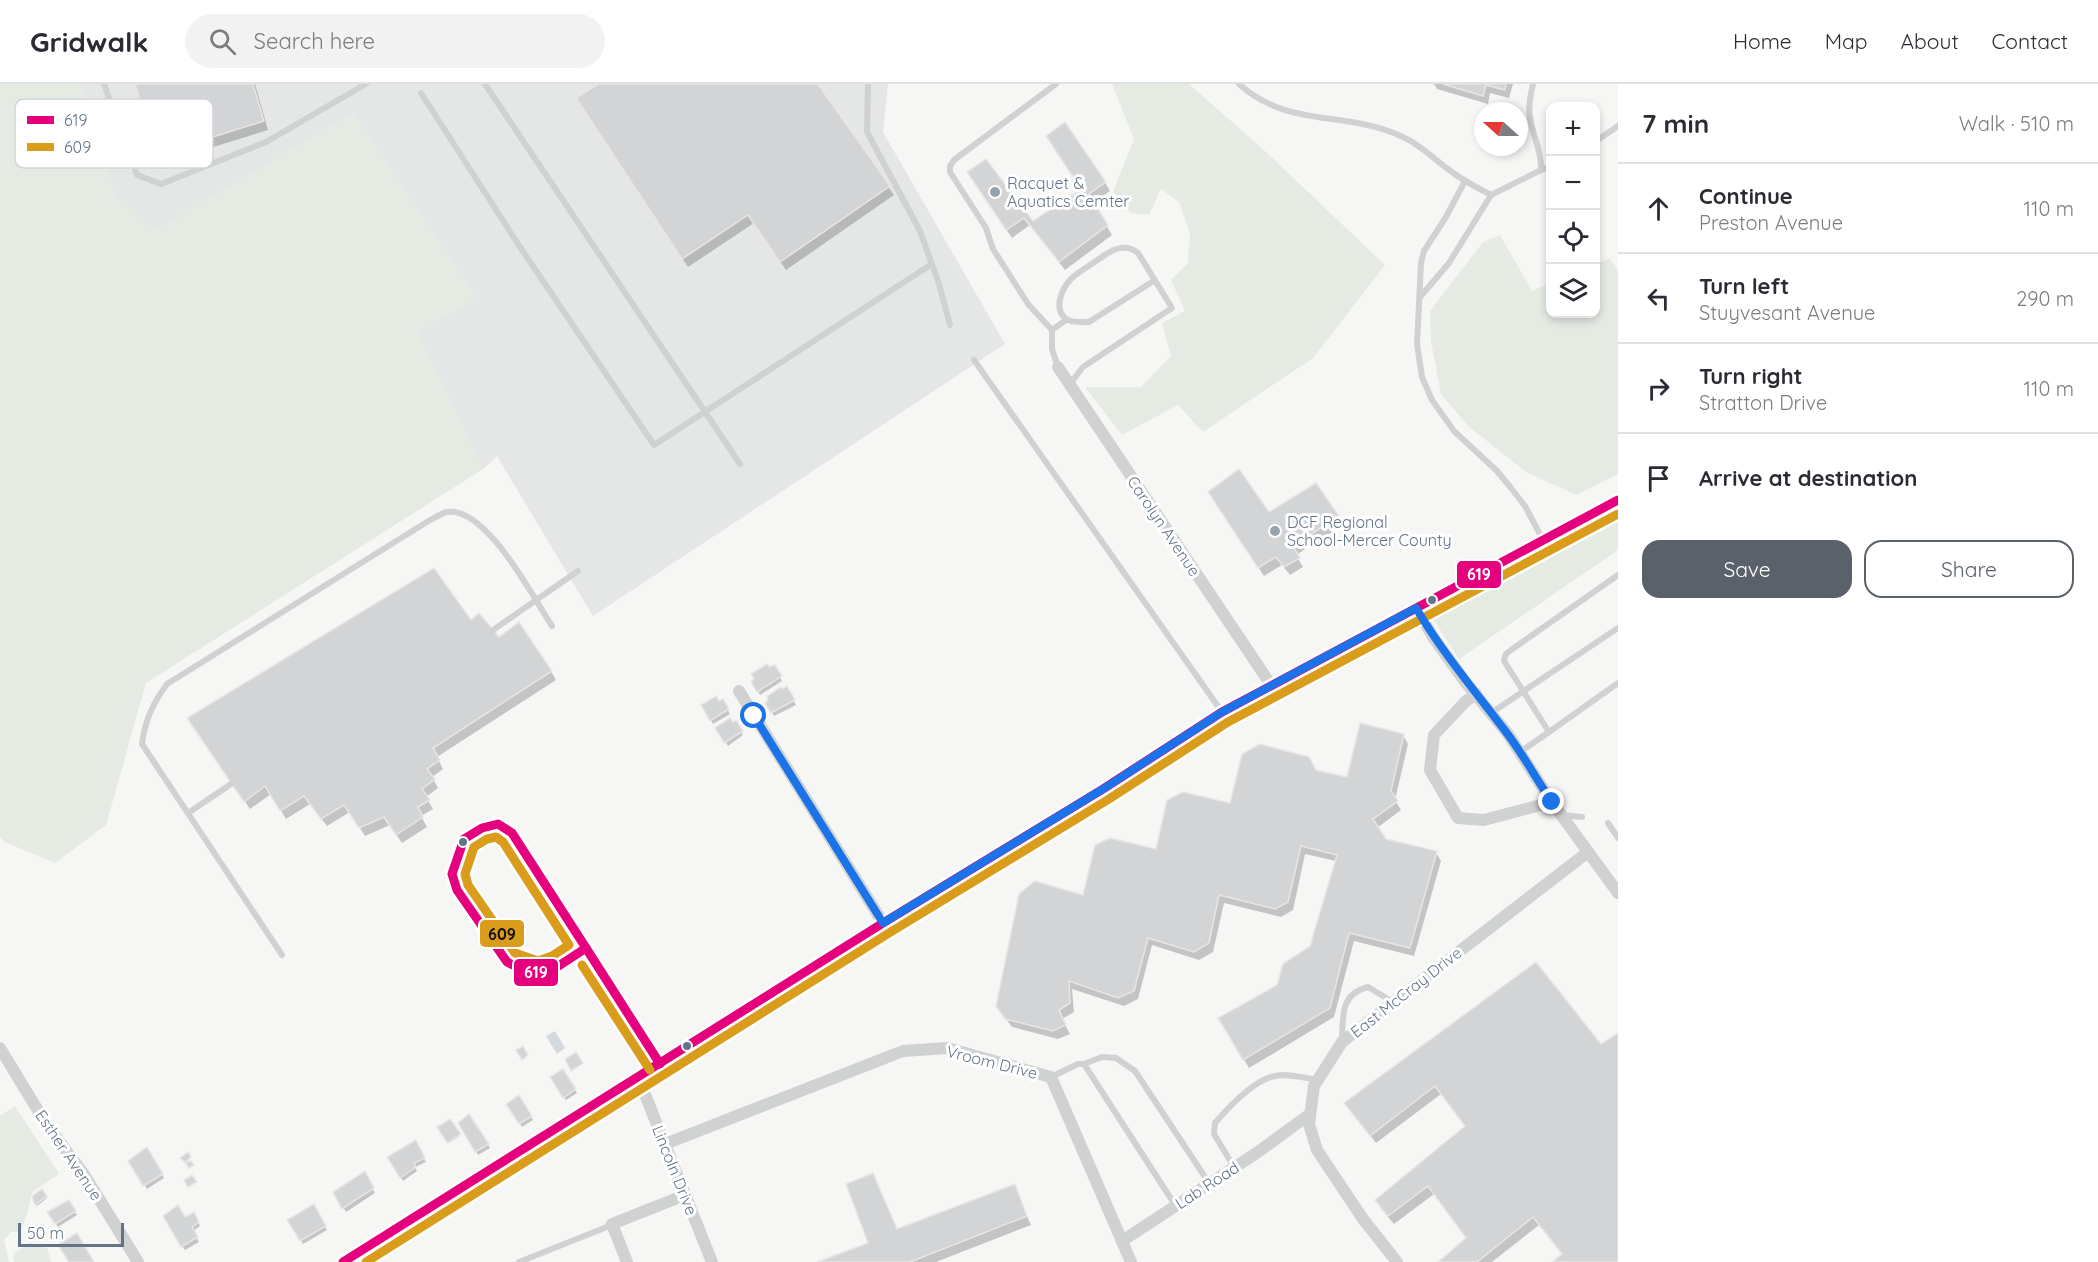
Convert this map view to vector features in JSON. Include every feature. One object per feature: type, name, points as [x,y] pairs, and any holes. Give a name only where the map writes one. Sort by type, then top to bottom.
[{"type":"street","name":"Carolyn Avenue","points":[[1058,367],[1271,686]]},
{"type":"street","points":[[343,1262],[883,923],[1103,789],[1222,712],[1618,500]]},
{"type":"street","points":[[1416,608],[1433,637],[1520,752],[1552,802],[1618,893]]},
{"type":"street","points":[[739,691],[883,923]]},
{"type":"street","points":[[1476,694],[1465,702],[1434,735],[1430,770],[1458,818],[1484,820],[1552,802]]},
{"type":"street","name":"East McCray Drive","points":[[1397,1262],[1363,1219],[1317,1150],[1309,1124],[1314,1086],[1342,1042],[1588,852]]},
{"type":"street","name":"Esther Avenue","points":[[0,1048],[45,1122],[83,1173],[138,1262]]},
{"type":"street","name":"Vroom Drive","points":[[665,1144],[903,1051],[947,1048],[1051,1077],[1122,1241]]},
{"type":"street","name":"Lincoln Drive","points":[[638,1077],[711,1262]]},
{"type":"street","name":"Lab Road","points":[[1122,1241],[1310,1114]]},
{"type":"street","points":[[627,1262],[612,1224],[685,1195]]},
{"type":"street","points":[[1122,1241],[1131,1262]]},
{"type":"lane","points":[[104,84],[109,99]]},
{"type":"lane","points":[[213,163],[266,142],[366,84]]},
{"type":"lane","points":[[485,84],[740,464]]},
{"type":"lane","points":[[868,84],[867,132],[920,231],[950,325]]},
{"type":"lane","points":[[1056,84],[954,160],[950,166],[950,172],[986,228],[993,249],[1028,304],[1052,330],[1052,350],[1058,367]]},
{"type":"lane","points":[[1239,84],[1270,106],[1288,112],[1310,118],[1361,124],[1404,137],[1465,182],[1491,195]]},
{"type":"lane","points":[[1533,84],[1528,101],[1542,158],[1540,170]]},
{"type":"lane","points":[[421,93],[518,244],[654,445],[932,264]]},
{"type":"lane","points":[[1600,138],[1618,126]]},
{"type":"lane","points":[[134,168],[137,175],[161,184],[201,168]]},
{"type":"lane","points":[[1421,296],[1449,263],[1491,195],[1546,168]]},
{"type":"lane","points":[[1465,182],[1424,251],[1419,278],[1421,296],[1417,320],[1418,360],[1422,377],[1432,400],[1454,431],[1497,471],[1511,488],[1525,506],[1543,540]]},
{"type":"lane","points":[[1070,385],[1083,367],[1173,308],[1155,280],[1138,254],[1124,247],[1114,249],[1073,277],[1064,287],[1059,300],[1061,313],[1066,320],[1089,322],[1155,280]]},
{"type":"lane","points":[[1052,330],[1066,320]]},
{"type":"lane","points":[[975,360],[1222,712]]},
{"type":"lane","points":[[282,955],[142,744],[145,723],[155,700],[168,684],[430,520],[447,512],[462,514],[491,534],[552,626]]},
{"type":"lane","points":[[493,630],[578,571]]},
{"type":"lane","points":[[1549,732],[1504,662],[1506,654],[1618,576]]},
{"type":"lane","points":[[1491,713],[1618,628]]},
{"type":"lane","points":[[1520,752],[1618,683]]},
{"type":"lane","points":[[188,813],[231,783]]},
{"type":"lane","points":[[1561,814],[1582,817]]},
{"type":"lane","points":[[1608,822],[1618,838]]},
{"type":"lane","points":[[586,948],[557,967],[538,973],[520,969],[507,962],[458,890],[452,874],[464,839],[482,828],[498,824],[512,833],[586,948],[660,1064]]},
{"type":"lane","points":[[1342,1042],[1343,1015],[1348,997],[1357,990],[1368,987],[1393,1002]]},
{"type":"lane","points":[[1051,1077],[1078,1064],[1102,1057],[1116,1058],[1135,1071],[1209,1183]]},
{"type":"lane","points":[[1084,1064],[1175,1205]]},
{"type":"lane","points":[[1234,1167],[1214,1134],[1215,1123],[1229,1107],[1263,1080],[1276,1075],[1318,1080]]},
{"type":"lane","points":[[519,1262],[612,1224]]},
{"type":"shaded area","points":[[0,84],[80,84],[85,99],[15,99],[15,168],[106,168],[114,194],[153,231],[353,113],[476,298],[417,332],[483,469],[146,683],[106,825],[55,863],[5,842],[0,836]]},
{"type":"shaded area","points":[[80,84],[888,84],[883,132],[1005,344],[593,616],[497,456],[483,469],[417,332],[476,298],[353,113],[153,232],[114,194],[106,168],[213,168],[213,99],[85,99]]},
{"type":"shaded area","points":[[1112,84],[1189,84],[1265,151],[1385,265],[1313,358],[1203,432],[1178,405],[1122,435],[1085,387],[1141,387],[1171,356],[1162,323],[1185,311],[1171,280],[1188,263],[1190,233],[1179,202],[1161,189],[1149,215],[1130,213],[1113,192],[1134,139]]},
{"type":"shaded area","points":[[1500,235],[1532,291],[1546,285],[1546,318],[1600,318],[1600,262],[1610,258],[1618,272],[1618,474],[1576,495],[1526,472],[1468,426],[1441,394],[1431,341],[1430,311],[1483,242]]},
{"type":"shaded area","points":[[1618,513],[1618,550],[1459,659],[1432,617]]},
{"type":"shaded area","points":[[555,1031],[565,1048],[557,1054],[546,1036]]},
{"type":"shaded area","points":[[15,1106],[59,1174],[32,1192],[27,1215],[20,1232],[11,1232],[4,1240],[9,1262],[0,1262],[0,1116]]},
{"type":"shaded area","points":[[31,1243],[47,1248],[51,1262],[14,1262],[14,1253]]},
{"type":"building","points":[[135,84],[253,84],[264,121],[213,137],[213,99],[140,99]]},
{"type":"building","points":[[598,84],[818,84],[890,186],[780,262],[748,215],[682,259],[576,98]]},
{"type":"building","points":[[1443,84],[1506,84],[1505,90],[1486,85],[1483,96]]},
{"type":"building","name":"Racquet & Aquatics Cemter","points":[[1065,122],[1106,182],[1089,194],[1108,225],[1059,262],[1024,218],[1006,230],[967,172],[986,159],[1033,221],[1081,189],[1046,136]]},
{"type":"building","name":"DCF Regional School-Mercer County","points":[[1239,469],[1269,512],[1316,483],[1339,516],[1293,546],[1300,558],[1284,567],[1276,557],[1258,568],[1208,492]]},
{"type":"building","points":[[434,568],[471,620],[479,613],[499,637],[519,622],[552,671],[433,748],[440,760],[427,769],[435,779],[422,789],[430,800],[418,807],[423,817],[396,835],[384,817],[359,828],[344,805],[321,819],[304,796],[280,811],[265,786],[244,802],[187,718]]},
{"type":"building","points":[[767,664],[769,667],[775,665],[782,676],[757,692],[751,682],[754,679],[751,674]]},
{"type":"building","points":[[787,686],[795,700],[771,713],[765,703],[768,701],[767,696]]},
{"type":"building","points":[[716,696],[719,701],[723,699],[729,709],[710,721],[701,705]]},
{"type":"building","points":[[730,718],[733,722],[736,720],[743,731],[724,743],[715,728]]},
{"type":"building","points":[[1360,723],[1404,734],[1391,791],[1398,801],[1373,819],[1386,839],[1437,851],[1410,948],[1349,933],[1330,1008],[1243,1060],[1218,1018],[1277,985],[1283,964],[1310,946],[1337,855],[1301,846],[1288,902],[1275,909],[1219,895],[1209,943],[1194,952],[1148,938],[1134,991],[1118,998],[1069,981],[1070,1003],[1059,1010],[1066,1025],[1053,1031],[1005,1019],[996,1006],[1019,894],[1035,881],[1083,895],[1095,845],[1110,838],[1156,849],[1167,800],[1183,792],[1230,803],[1242,754],[1260,744],[1309,757],[1316,770],[1347,777]]},
{"type":"building","points":[[1536,962],[1601,1044],[1618,1033],[1618,1262],[1552,1262],[1562,1254],[1533,1217],[1477,1262],[1438,1262],[1466,1238],[1428,1186],[1388,1216],[1375,1200],[1465,1126],[1435,1086],[1370,1136],[1344,1103]]},
{"type":"building","points":[[523,1046],[528,1055],[522,1060],[516,1050]]},
{"type":"building","points":[[576,1052],[583,1063],[571,1071],[565,1059]]},
{"type":"building","points":[[563,1069],[576,1089],[563,1098],[550,1077]]},
{"type":"building","points":[[519,1095],[532,1116],[519,1124],[506,1104]]},
{"type":"building","points":[[469,1114],[489,1144],[475,1152],[458,1123]]},
{"type":"building","points":[[450,1119],[461,1134],[447,1143],[437,1127]]},
{"type":"building","points":[[416,1140],[425,1158],[414,1163],[416,1167],[400,1178],[387,1157]]},
{"type":"building","points":[[147,1147],[163,1174],[143,1186],[128,1161]]},
{"type":"building","points":[[188,1152],[191,1157],[185,1162],[180,1158]]},
{"type":"building","points":[[191,1161],[194,1165],[189,1168],[185,1162]]},
{"type":"building","points":[[365,1171],[374,1188],[342,1209],[333,1192]]},
{"type":"building","points":[[873,1173],[897,1229],[1015,1184],[1027,1216],[910,1262],[817,1262],[868,1243],[846,1184]]},
{"type":"building","points":[[192,1175],[197,1182],[188,1187],[184,1180]]},
{"type":"building","points":[[42,1189],[47,1196],[35,1205],[32,1196]]},
{"type":"building","points":[[69,1200],[76,1211],[55,1224],[47,1212]]},
{"type":"building","points":[[314,1204],[326,1226],[300,1241],[287,1220]]},
{"type":"building","points":[[178,1205],[185,1217],[194,1212],[199,1222],[192,1227],[198,1237],[181,1247],[163,1216]]},
{"type":"building","points":[[77,1233],[94,1262],[69,1262],[58,1245]]},
{"type":"transit line","name":"619","points":[[343,1262],[883,923],[1103,789],[1222,712],[1618,500]]},
{"type":"transit line","name":"609","points":[[366,1262],[889,933],[1109,799],[1228,722],[1618,514]]},
{"type":"transit line","name":"619","points":[[498,824],[512,833],[586,948],[557,967],[538,973],[521,969],[507,962],[457,890],[452,874],[464,839],[482,828],[498,824]]},
{"type":"transit line","name":"609","points":[[496,837],[503,842],[569,945],[552,956],[538,961],[515,953],[468,885],[465,874],[474,847],[487,839],[496,837]]},
{"type":"transit line","name":"619","points":[[586,948],[660,1064]]},
{"type":"transit line","name":"609","points":[[582,965],[650,1070]]},
{"type":"place","name":"Racquet & Aquatics Cemter","points":[[995,192]]},
{"type":"place","name":"DCF Regional School-Mercer County","points":[[1275,531]]},
{"type":"route","points":[[754,716],[883,923],[1103,789],[1222,712],[1416,608],[1433,637],[1466,683],[1508,734],[1552,802]]}]
